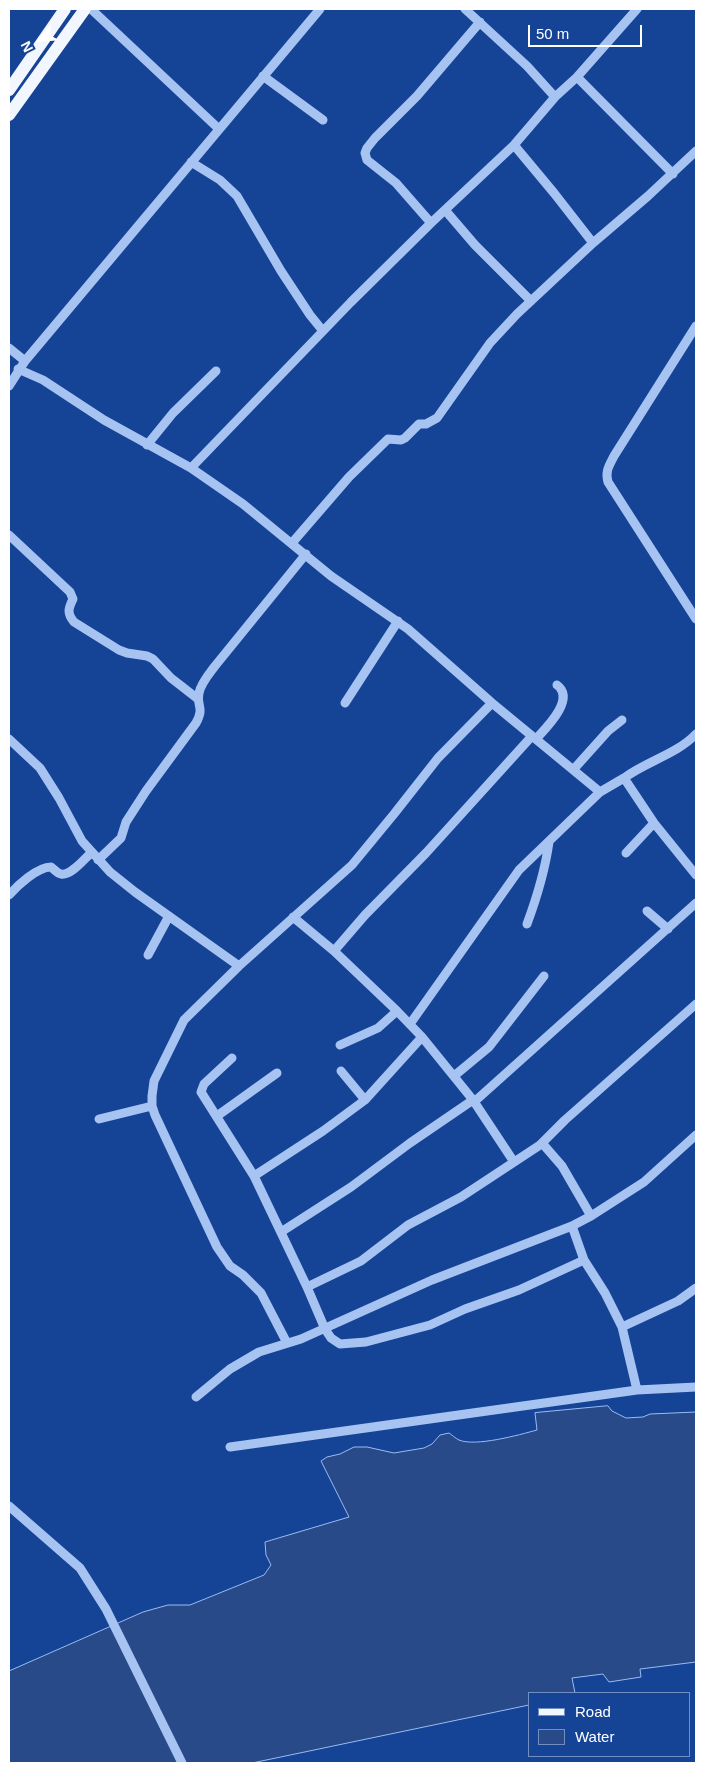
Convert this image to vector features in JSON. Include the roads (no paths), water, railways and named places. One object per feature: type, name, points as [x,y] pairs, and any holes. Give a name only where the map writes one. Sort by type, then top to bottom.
[{"type":"main road","points":[[9,90],[65,9]]},
{"type":"main road","points":[[9,115],[85,9]]},
{"type":"street","points":[[91,9],[219,129]]},
{"type":"street","points":[[9,386],[25,361],[320,9]]},
{"type":"street","points":[[465,9],[527,66],[555,97]]},
{"type":"street","points":[[191,468],[323,331],[431,223],[514,145],[555,97],[576,77],[637,9]]},
{"type":"street","points":[[431,223],[396,183],[367,160],[365,153],[375,138],[417,96],[480,22]]},
{"type":"street","points":[[263,76],[322,120]]},
{"type":"street","points":[[576,77],[673,174]]},
{"type":"street","points":[[514,145],[571,213],[593,243]]},
{"type":"street","points":[[292,543],[349,478],[388,439],[401,440],[419,424],[426,424],[438,418],[490,343],[531,301],[593,243],[673,174],[696,151]]},
{"type":"street","points":[[191,162],[220,180],[237,196],[281,271],[323,331]]},
{"type":"street","points":[[445,210],[475,246],[531,301]]},
{"type":"street","points":[[696,326],[614,456],[606,474],[608,482],[694,608],[696,619]]},
{"type":"street","points":[[9,348],[25,361]]},
{"type":"street","points":[[18,370],[43,380],[104,420],[191,468],[243,504],[350,590],[398,621],[436,652],[492,703],[600,792]]},
{"type":"street","points":[[147,445],[173,413],[216,371]]},
{"type":"street","points":[[9,534],[70,592],[73,599],[68,611],[74,622],[119,650],[153,659],[171,678],[198,699]]},
{"type":"street","points":[[98,860],[120,838],[126,822],[146,791],[196,723],[200,715],[199,692],[215,666],[306,554]]},
{"type":"street","points":[[345,703],[398,621]]},
{"type":"street","points":[[334,951],[365,915],[561,709],[561,688],[557,685]]},
{"type":"street","points":[[287,1343],[261,1293],[243,1275],[230,1266],[217,1247],[158,1123],[152,1106],[154,1081],[184,1020],[239,966],[352,865],[438,758],[492,703]]},
{"type":"street","points":[[573,770],[608,731],[622,720]]},
{"type":"street","points":[[410,1024],[519,870],[600,792],[638,768],[682,746],[696,734]]},
{"type":"street","points":[[9,739],[40,768],[59,798],[82,841],[98,860],[121,882],[239,966]]},
{"type":"street","points":[[624,778],[654,824],[696,875]]},
{"type":"street","points":[[626,853],[654,824]]},
{"type":"street","points":[[527,924],[543,876],[549,842]]},
{"type":"street","points":[[9,896],[17,886],[42,868],[51,866],[58,873],[65,874],[75,868],[91,852]]},
{"type":"street","points":[[281,1232],[351,1187],[410,1143],[474,1101],[696,903]]},
{"type":"street","points":[[647,911],[668,929]]},
{"type":"street","points":[[148,955],[169,916]]},
{"type":"street","points":[[293,917],[334,951],[422,1037],[474,1101],[514,1162]]},
{"type":"street","points":[[454,1076],[489,1047],[544,976]]},
{"type":"street","points":[[307,1287],[361,1261],[408,1225],[461,1197],[542,1143],[565,1120],[696,1004]]},
{"type":"street","points":[[340,1045],[378,1028],[397,1011]]},
{"type":"street","points":[[254,1176],[323,1131],[365,1100],[422,1037]]},
{"type":"street","points":[[232,1058],[204,1084],[202,1088],[203,1095],[254,1176],[325,1328],[336,1342],[345,1345],[366,1342],[430,1326],[465,1309],[519,1290],[584,1260]]},
{"type":"street","points":[[342,1071],[365,1100]]},
{"type":"street","points":[[217,1116],[277,1073]]},
{"type":"street","points":[[99,1119],[152,1106]]},
{"type":"street","points":[[196,1397],[230,1369],[259,1352],[325,1328],[432,1280],[572,1226],[644,1182],[696,1135]]},
{"type":"street","points":[[542,1143],[562,1166],[591,1216]]},
{"type":"street","points":[[572,1226],[584,1260],[606,1293],[622,1327],[637,1390]]},
{"type":"street","points":[[622,1327],[678,1301],[696,1288]]},
{"type":"street","points":[[230,1447],[637,1390],[696,1387]]},
{"type":"street","points":[[9,1506],[80,1568],[106,1608],[182,1763]]},
{"type":"water","points":[[608,1406],[612,1411],[626,1418],[643,1417],[650,1414],[696,1412],[696,1662],[640,1669],[641,1677],[609,1682],[603,1674],[572,1678],[575,1692],[528,1692],[528,1705],[252,1763],[9,1763],[9,1671],[143,1612],[168,1605],[190,1605],[264,1575],[271,1565],[266,1555],[265,1542],[349,1517],[321,1461],[327,1457],[340,1454],[354,1447],[367,1447],[394,1453],[424,1448],[432,1444],[440,1435],[449,1433],[459,1440],[466,1442],[497,1440],[537,1430],[535,1413]]}]
